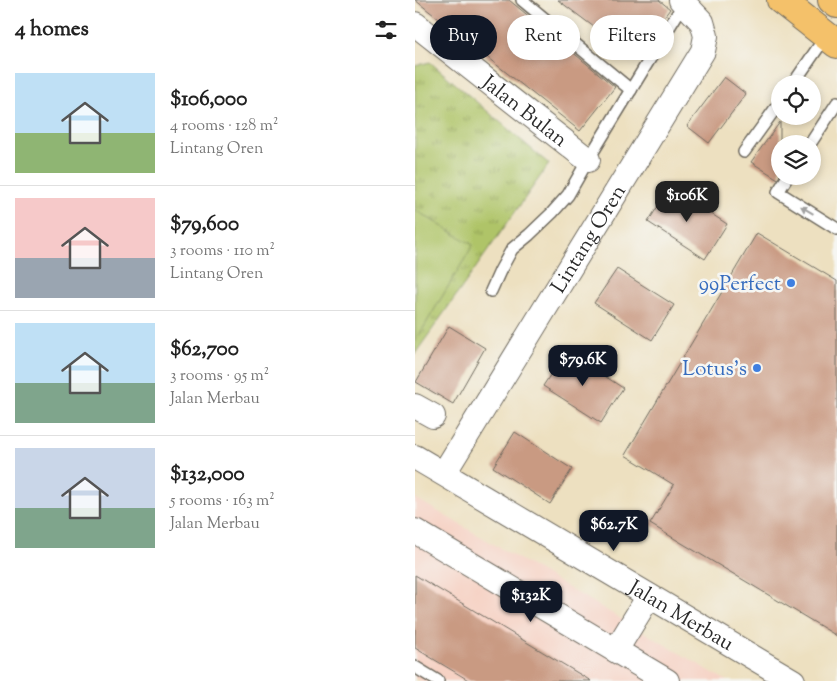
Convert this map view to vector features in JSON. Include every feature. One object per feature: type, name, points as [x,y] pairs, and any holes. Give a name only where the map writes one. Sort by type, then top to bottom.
[{"type":"main road","points":[[781,0],[832,40]]},
{"type":"main road","points":[[831,0],[837,4]]},
{"type":"street","name":"Lintang Oren","points":[[444,473],[703,51],[705,36],[702,22],[683,1]]},
{"type":"street","name":"Jalan Bulan","points":[[415,24],[588,160]]},
{"type":"street","name":"Jalan Merbau","points":[[415,457],[793,681]]},
{"type":"street","points":[[417,536],[667,681]]},
{"type":"street","points":[[616,650],[649,596]]},
{"type":"lane","points":[[522,0],[631,90]]},
{"type":"lane","points":[[491,291],[512,249],[529,236],[568,195],[683,1]]},
{"type":"lane","points":[[801,75],[832,40]]},
{"type":"lane","points":[[816,135],[837,103]]},
{"type":"lane","points":[[744,152],[771,114]]},
{"type":"lane","points":[[782,185],[778,192],[837,229]]},
{"type":"lane","points":[[415,667],[438,681]]},
{"type":"shaded area","points":[[415,498],[727,681],[420,681],[415,678]]},
{"type":"green space","points":[[430,62],[549,164],[415,354],[415,66]]},
{"type":"green space","points":[[415,210],[473,245],[415,342]]},
{"type":"building","points":[[415,0],[509,0],[527,15],[507,15],[507,60],[580,60],[580,58],[615,87],[580,131],[491,60],[497,60],[497,15],[434,15]]},
{"type":"building","points":[[558,0],[659,0],[670,9],[666,15],[590,15],[590,24]]},
{"type":"building","points":[[724,77],[746,94],[709,143],[687,126]]},
{"type":"building","points":[[778,125],[780,125],[780,135],[771,135],[771,175],[751,162]]},
{"type":"building","points":[[670,187],[727,224],[705,259],[648,222]]},
{"type":"building","name":"Lotus's","points":[[757,233],[837,281],[837,636],[650,524],[674,485],[625,455]]},
{"type":"building","points":[[617,269],[674,305],[652,340],[594,303]]},
{"type":"building","points":[[449,326],[485,348],[453,404],[416,382]]},
{"type":"building","points":[[566,351],[623,388],[601,423],[543,386]]},
{"type":"building","points":[[515,432],[572,469],[550,504],[493,467]]},
{"type":"building","points":[[415,575],[591,681],[470,681],[415,648]]},
{"type":"place","name":"99Perfect","points":[[791,283]]},
{"type":"place","name":"Lotus's","points":[[757,368]]}]
